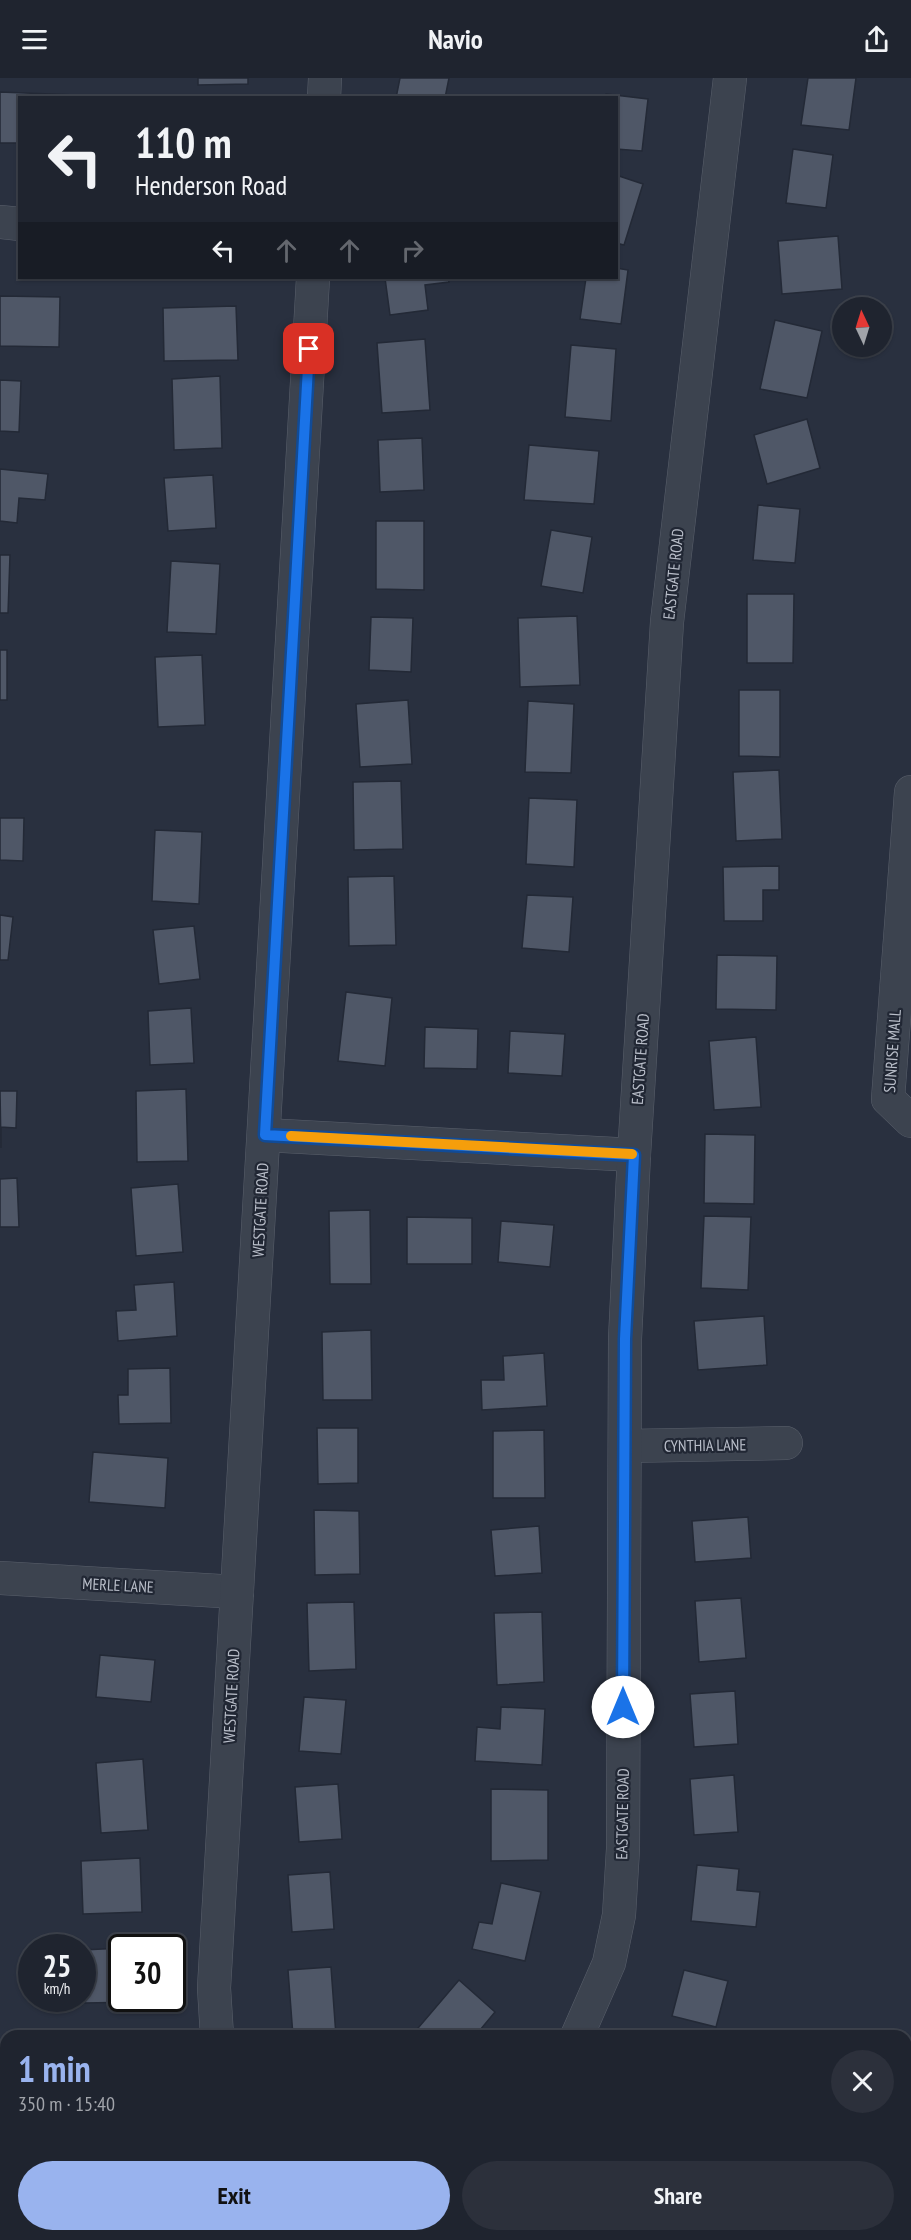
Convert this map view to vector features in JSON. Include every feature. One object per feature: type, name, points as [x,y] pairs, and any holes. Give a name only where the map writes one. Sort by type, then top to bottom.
[{"type":"street","points":[[324,96],[325,78]]},
{"type":"street","name":"EASTGATE ROAD","points":[[580,2030],[609,1964],[619,1915],[623,1837],[625,1339],[634,1155],[667,622],[730,78]]},
{"type":"street","points":[[0,222],[18,224]]},
{"type":"street","name":"WESTGATE ROAD","points":[[217,2030],[214,1988],[313,279]]},
{"type":"street","name":"SUNRISE MALL","points":[[911,792],[888,1099],[911,1120]]},
{"type":"street","points":[[265,1135],[634,1155]]},
{"type":"street","name":"CYNTHIA LANE","points":[[625,1446],[786,1443]]},
{"type":"street","name":"MERLE LANE","points":[[0,1578],[237,1592]]},
{"type":"building","points":[[198,78],[248,78],[248,84],[198,85]]},
{"type":"building","points":[[400,78],[449,78],[445,96],[396,96]]},
{"type":"building","points":[[808,78],[856,78],[849,130],[801,125]]},
{"type":"building","points":[[0,92],[75,95],[18,96],[18,143],[0,143]]},
{"type":"building","points":[[606,94],[648,99],[642,151],[618,149],[618,96],[606,96]]},
{"type":"building","points":[[793,149],[833,155],[826,208],[786,203]]},
{"type":"building","points":[[618,176],[643,184],[624,245],[618,244]]},
{"type":"building","points":[[838,236],[842,289],[782,294],[778,241]]},
{"type":"building","points":[[618,268],[628,270],[621,324],[580,319],[586,279],[618,279]]},
{"type":"building","points":[[385,279],[448,279],[449,282],[425,285],[428,310],[390,315]]},
{"type":"building","points":[[0,296],[60,297],[59,347],[0,346]]},
{"type":"building","points":[[236,306],[238,360],[164,361],[163,308]]},
{"type":"building","points":[[775,320],[822,331],[807,398],[760,389]]},
{"type":"building","points":[[425,339],[430,410],[382,413],[377,343]]},
{"type":"building","points":[[571,345],[616,349],[611,421],[565,417]]},
{"type":"building","points":[[220,376],[222,448],[174,450],[172,379]]},
{"type":"building","points":[[0,380],[21,381],[19,432],[0,431]]},
{"type":"building","points":[[807,419],[820,468],[767,484],[754,435]]},
{"type":"building","points":[[422,438],[424,490],[380,492],[378,440]]},
{"type":"building","points":[[529,445],[599,451],[594,504],[524,500]]},
{"type":"building","points":[[0,469],[48,474],[45,500],[19,498],[17,523],[0,521]]},
{"type":"building","points":[[213,475],[216,528],[168,531],[164,478]]},
{"type":"building","points":[[758,505],[800,509],[795,563],[753,560]]},
{"type":"building","points":[[376,521],[424,521],[424,590],[376,589]]},
{"type":"building","points":[[551,530],[592,537],[583,593],[541,586]]},
{"type":"building","points":[[0,555],[10,555],[8,613],[0,613]]},
{"type":"building","points":[[171,561],[220,564],[216,634],[167,632]]},
{"type":"building","points":[[747,594],[794,594],[793,663],[747,663]]},
{"type":"building","points":[[577,616],[580,685],[520,687],[518,618]]},
{"type":"building","points":[[371,617],[413,618],[411,672],[369,670]]},
{"type":"building","points":[[0,650],[7,650],[7,700],[0,700]]},
{"type":"building","points":[[202,655],[205,725],[158,727],[155,657]]},
{"type":"building","points":[[739,690],[780,690],[780,757],[739,756]]},
{"type":"building","points":[[408,700],[412,764],[360,767],[356,704]]},
{"type":"building","points":[[528,701],[574,704],[571,773],[525,772]]},
{"type":"building","points":[[779,770],[782,839],[736,841],[733,772]]},
{"type":"building","points":[[401,781],[403,849],[354,850],[353,782]]},
{"type":"building","points":[[529,798],[577,800],[574,867],[526,864]]},
{"type":"building","points":[[0,818],[24,818],[23,861],[0,860]]},
{"type":"building","points":[[155,830],[202,832],[199,904],[152,901]]},
{"type":"building","points":[[779,866],[779,890],[763,890],[763,921],[724,921],[723,867]]},
{"type":"building","points":[[394,876],[396,945],[349,946],[348,877]]},
{"type":"building","points":[[527,895],[573,897],[569,952],[522,948]]},
{"type":"building","points":[[0,915],[13,917],[8,960],[0,960]]},
{"type":"building","points":[[194,926],[200,979],[159,984],[153,930]]},
{"type":"building","points":[[717,955],[777,956],[776,1010],[716,1009]]},
{"type":"building","points":[[346,992],[392,998],[385,1066],[338,1061]]},
{"type":"building","points":[[191,1008],[194,1063],[150,1065],[148,1011]]},
{"type":"building","points":[[425,1027],[478,1029],[477,1069],[424,1068]]},
{"type":"building","points":[[510,1031],[565,1034],[562,1076],[508,1073]]},
{"type":"building","points":[[756,1037],[761,1107],[714,1110],[709,1041]]},
{"type":"building","points":[[186,1089],[188,1161],[137,1162],[136,1091]]},
{"type":"building","points":[[0,1091],[17,1091],[16,1128],[1,1127],[1,1148]]},
{"type":"building","points":[[705,1134],[755,1135],[754,1204],[704,1203]]},
{"type":"building","points":[[17,1178],[19,1227],[0,1227],[0,1179]]},
{"type":"building","points":[[178,1184],[183,1252],[136,1256],[131,1188]]},
{"type":"building","points":[[370,1210],[371,1284],[330,1284],[329,1211]]},
{"type":"building","points":[[704,1216],[751,1217],[748,1290],[701,1288]]},
{"type":"building","points":[[407,1217],[472,1218],[472,1264],[407,1264]]},
{"type":"building","points":[[501,1221],[554,1225],[550,1267],[498,1262]]},
{"type":"building","points":[[174,1282],[177,1336],[118,1341],[116,1311],[136,1310],[134,1285]]},
{"type":"building","points":[[764,1316],[767,1365],[698,1370],[694,1321]]},
{"type":"building","points":[[371,1330],[372,1400],[323,1400],[322,1332]]},
{"type":"building","points":[[544,1353],[547,1406],[482,1410],[481,1380],[504,1380],[503,1356]]},
{"type":"building","points":[[170,1368],[171,1423],[119,1424],[118,1395],[128,1395],[128,1369]]},
{"type":"building","points":[[317,1428],[358,1428],[358,1483],[318,1484]]},
{"type":"building","points":[[544,1430],[545,1498],[493,1498],[493,1431]]},
{"type":"building","points":[[93,1452],[168,1458],[165,1508],[89,1502]]},
{"type":"building","points":[[314,1510],[359,1511],[360,1574],[315,1575]]},
{"type":"building","points":[[748,1517],[751,1558],[695,1562],[692,1521]]},
{"type":"building","points":[[539,1526],[542,1573],[495,1576],[491,1530]]},
{"type":"building","points":[[741,1598],[746,1658],[699,1662],[695,1601]]},
{"type":"building","points":[[354,1602],[356,1669],[309,1671],[307,1603]]},
{"type":"building","points":[[542,1612],[544,1682],[497,1685],[494,1613]]},
{"type":"building","points":[[100,1655],[155,1660],[151,1702],[96,1697]]},
{"type":"building","points":[[735,1691],[738,1744],[694,1747],[690,1694]]},
{"type":"building","points":[[304,1697],[346,1700],[341,1754],[299,1751]]},
{"type":"building","points":[[501,1707],[545,1709],[542,1765],[475,1761],[477,1727],[500,1729]]},
{"type":"building","points":[[143,1759],[148,1830],[101,1833],[96,1763]]},
{"type":"building","points":[[734,1775],[738,1832],[694,1835],[690,1779]]},
{"type":"building","points":[[338,1784],[342,1839],[299,1842],[295,1787]]},
{"type":"building","points":[[491,1789],[548,1790],[548,1860],[491,1861]]},
{"type":"building","points":[[140,1858],[142,1912],[83,1914],[81,1861]]},
{"type":"building","points":[[697,1865],[739,1869],[737,1890],[760,1892],[756,1927],[691,1921]]},
{"type":"building","points":[[330,1872],[334,1929],[292,1932],[288,1875]]},
{"type":"building","points":[[501,1883],[541,1892],[525,1961],[472,1949],[479,1922],[492,1924]]},
{"type":"building","points":[[96,1949],[108,1949],[108,2003],[96,2003]]},
{"type":"building","points":[[331,1967],[336,2030],[293,2030],[288,1970]]},
{"type":"building","points":[[684,1970],[728,1981],[716,2027],[672,2016]]},
{"type":"building","points":[[459,1980],[495,2012],[480,2030],[416,2030]]},
{"type":"slow traffic","points":[[291,1136],[632,1154]]},
{"type":"route","points":[[309,349],[265,1135],[634,1155],[625,1339],[623,1707]]}]
